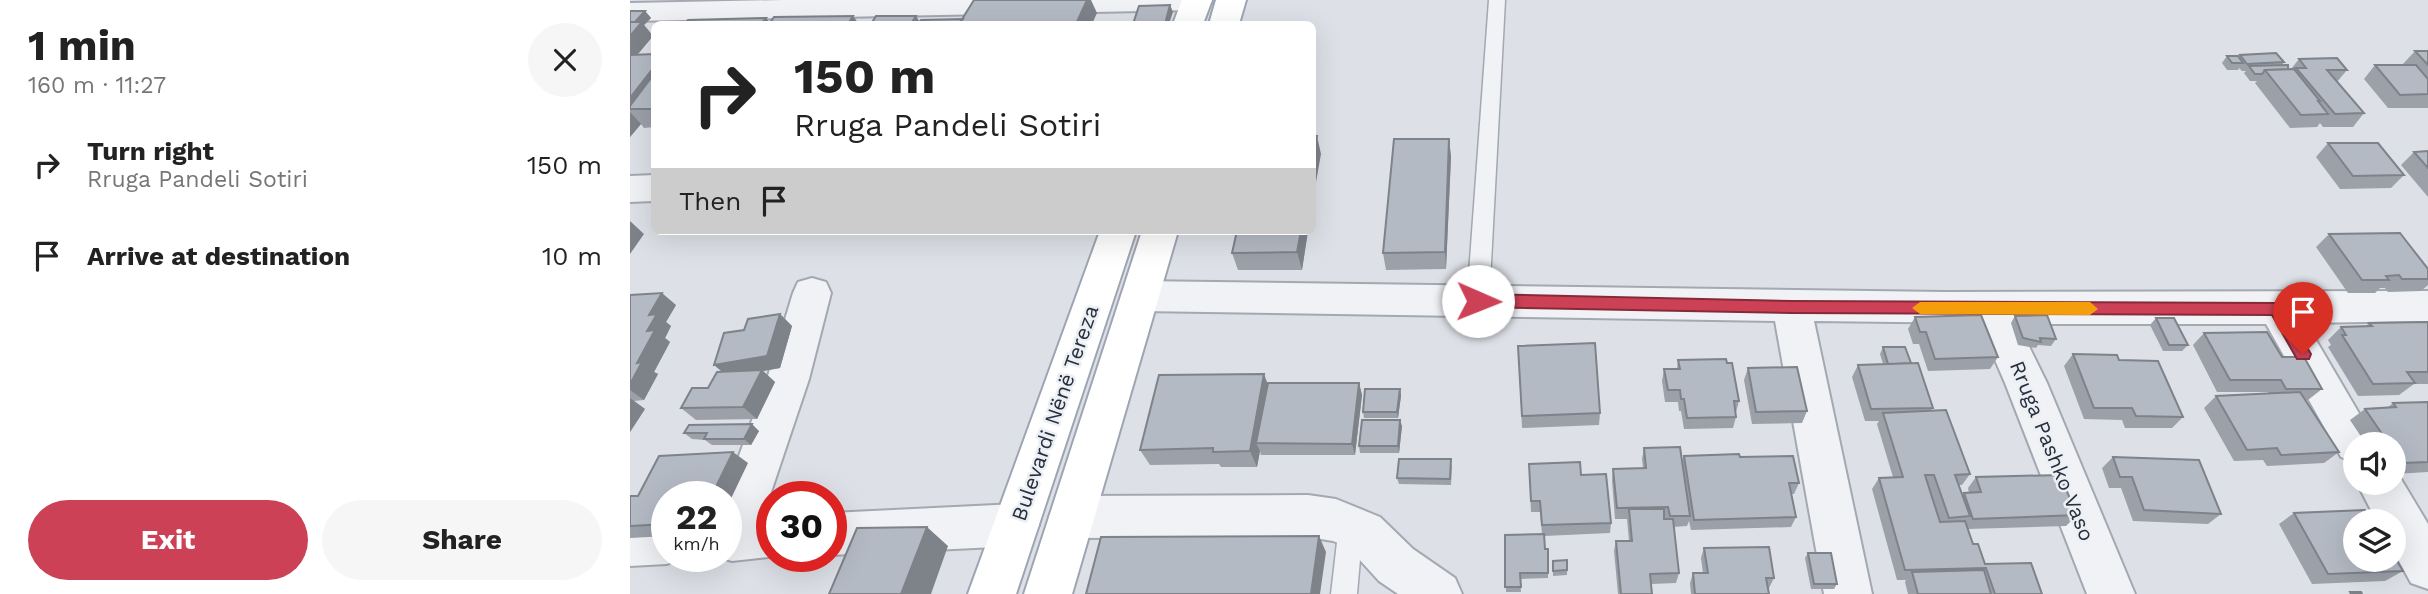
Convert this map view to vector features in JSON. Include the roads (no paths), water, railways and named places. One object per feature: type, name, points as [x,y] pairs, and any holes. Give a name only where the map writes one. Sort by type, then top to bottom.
[{"type":"main road","points":[[1225,21],[1231,0]]},
{"type":"main road","name":"Bulevardi Nënë Tereza","points":[[992,594],[1117,235]]},
{"type":"main road","name":"Bulevardi Nënë Tereza","points":[[1048,594],[1159,235]]},
{"type":"street","points":[[630,12],[1185,8]]},
{"type":"street","points":[[630,189],[651,188]]},
{"type":"street","points":[[743,538],[812,293]]},
{"type":"street","points":[[1140,296],[1992,309],[2428,306]]},
{"type":"street","points":[[1791,307],[1848,594]]},
{"type":"street","name":"Rruga Pashko Vaso","points":[[1992,309],[2026,383],[2111,594]]},
{"type":"street","points":[[2277,309],[2349,432]]},
{"type":"street","points":[[2386,495],[2428,566]]},
{"type":"street","points":[[1072,517],[1308,516],[1351,525],[1364,532],[1396,565],[1438,594]]},
{"type":"street","points":[[847,533],[1016,525]]},
{"type":"street","points":[[630,544],[651,543]]},
{"type":"lane","points":[[1478,301],[1497,0]]},
{"type":"lane","points":[[1344,594],[1351,525]]}]
